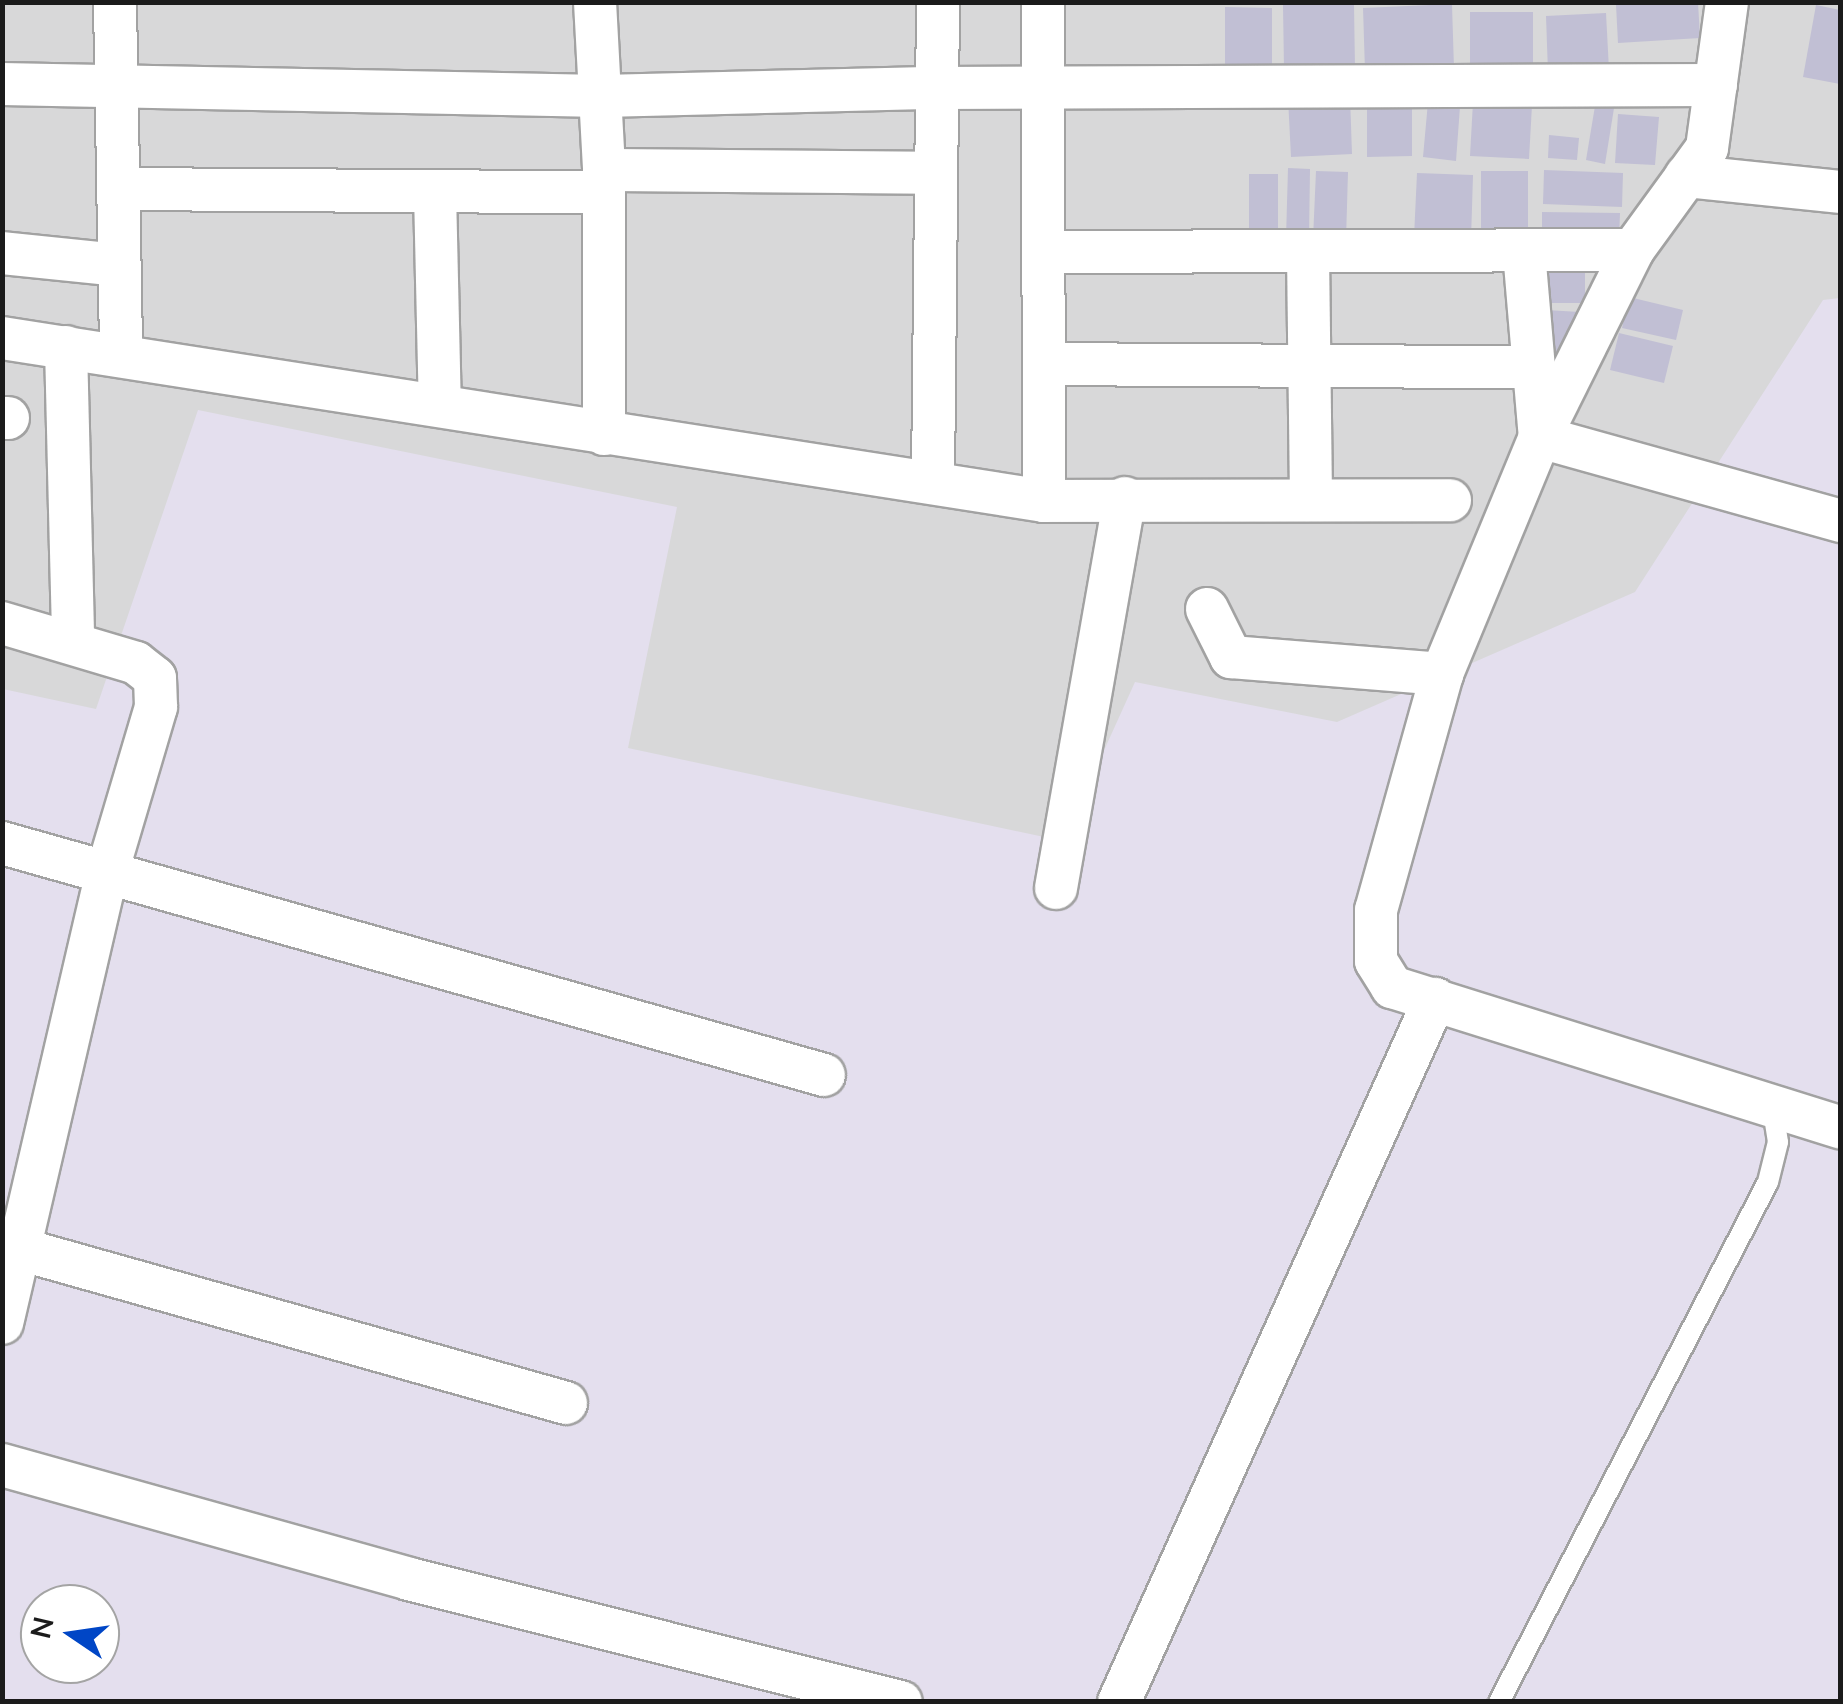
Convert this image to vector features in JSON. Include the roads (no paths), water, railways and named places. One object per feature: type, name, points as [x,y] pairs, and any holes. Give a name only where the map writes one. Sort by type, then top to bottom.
[{"type":"street","points":[[115,2],[121,355]]},
{"type":"street","points":[[595,2],[604,181],[604,434]]},
{"type":"street","points":[[932,481],[938,2]]},
{"type":"street","points":[[1043,2],[1044,501]]},
{"type":"street","points":[[1727,2],[1708,148],[1632,250],[1540,437],[1442,674],[1376,910],[1376,961],[1392,987],[1840,1127]]},
{"type":"street","points":[[2,84],[602,96],[937,88],[1716,86]]},
{"type":"street","points":[[119,189],[435,192],[604,181],[936,173]]},
{"type":"street","points":[[1686,176],[1840,192]]},
{"type":"street","points":[[435,192],[440,406]]},
{"type":"street","points":[[1044,252],[1632,250]]},
{"type":"street","points":[[1308,252],[1310,500]]},
{"type":"street","points":[[1524,252],[1540,437]]},
{"type":"street","points":[[2,254],[118,265]]},
{"type":"street","points":[[2,338],[1044,501],[1450,500]]},
{"type":"street","points":[[66,347],[74,641]]},
{"type":"street","points":[[1044,364],[1534,367]]},
{"type":"street","points":[[1540,437],[1840,521]]},
{"type":"street","points":[[1056,888],[1124,498]]},
{"type":"street","points":[[1207,608],[1231,657],[1442,674]]},
{"type":"street","points":[[2,623],[136,662],[155,678],[156,707],[107,872],[12,1247],[2,1323]]},
{"type":"street","points":[[2,844],[824,1075]]},
{"type":"street","points":[[1119,1702],[1435,1000]]},
{"type":"street","points":[[12,1247],[566,1403]]},
{"type":"street","points":[[2,1465],[409,1579],[901,1702]]},
{"type":"lane","points":[[1498,1702],[1768,1182],[1778,1142],[1772,1104]]}]
